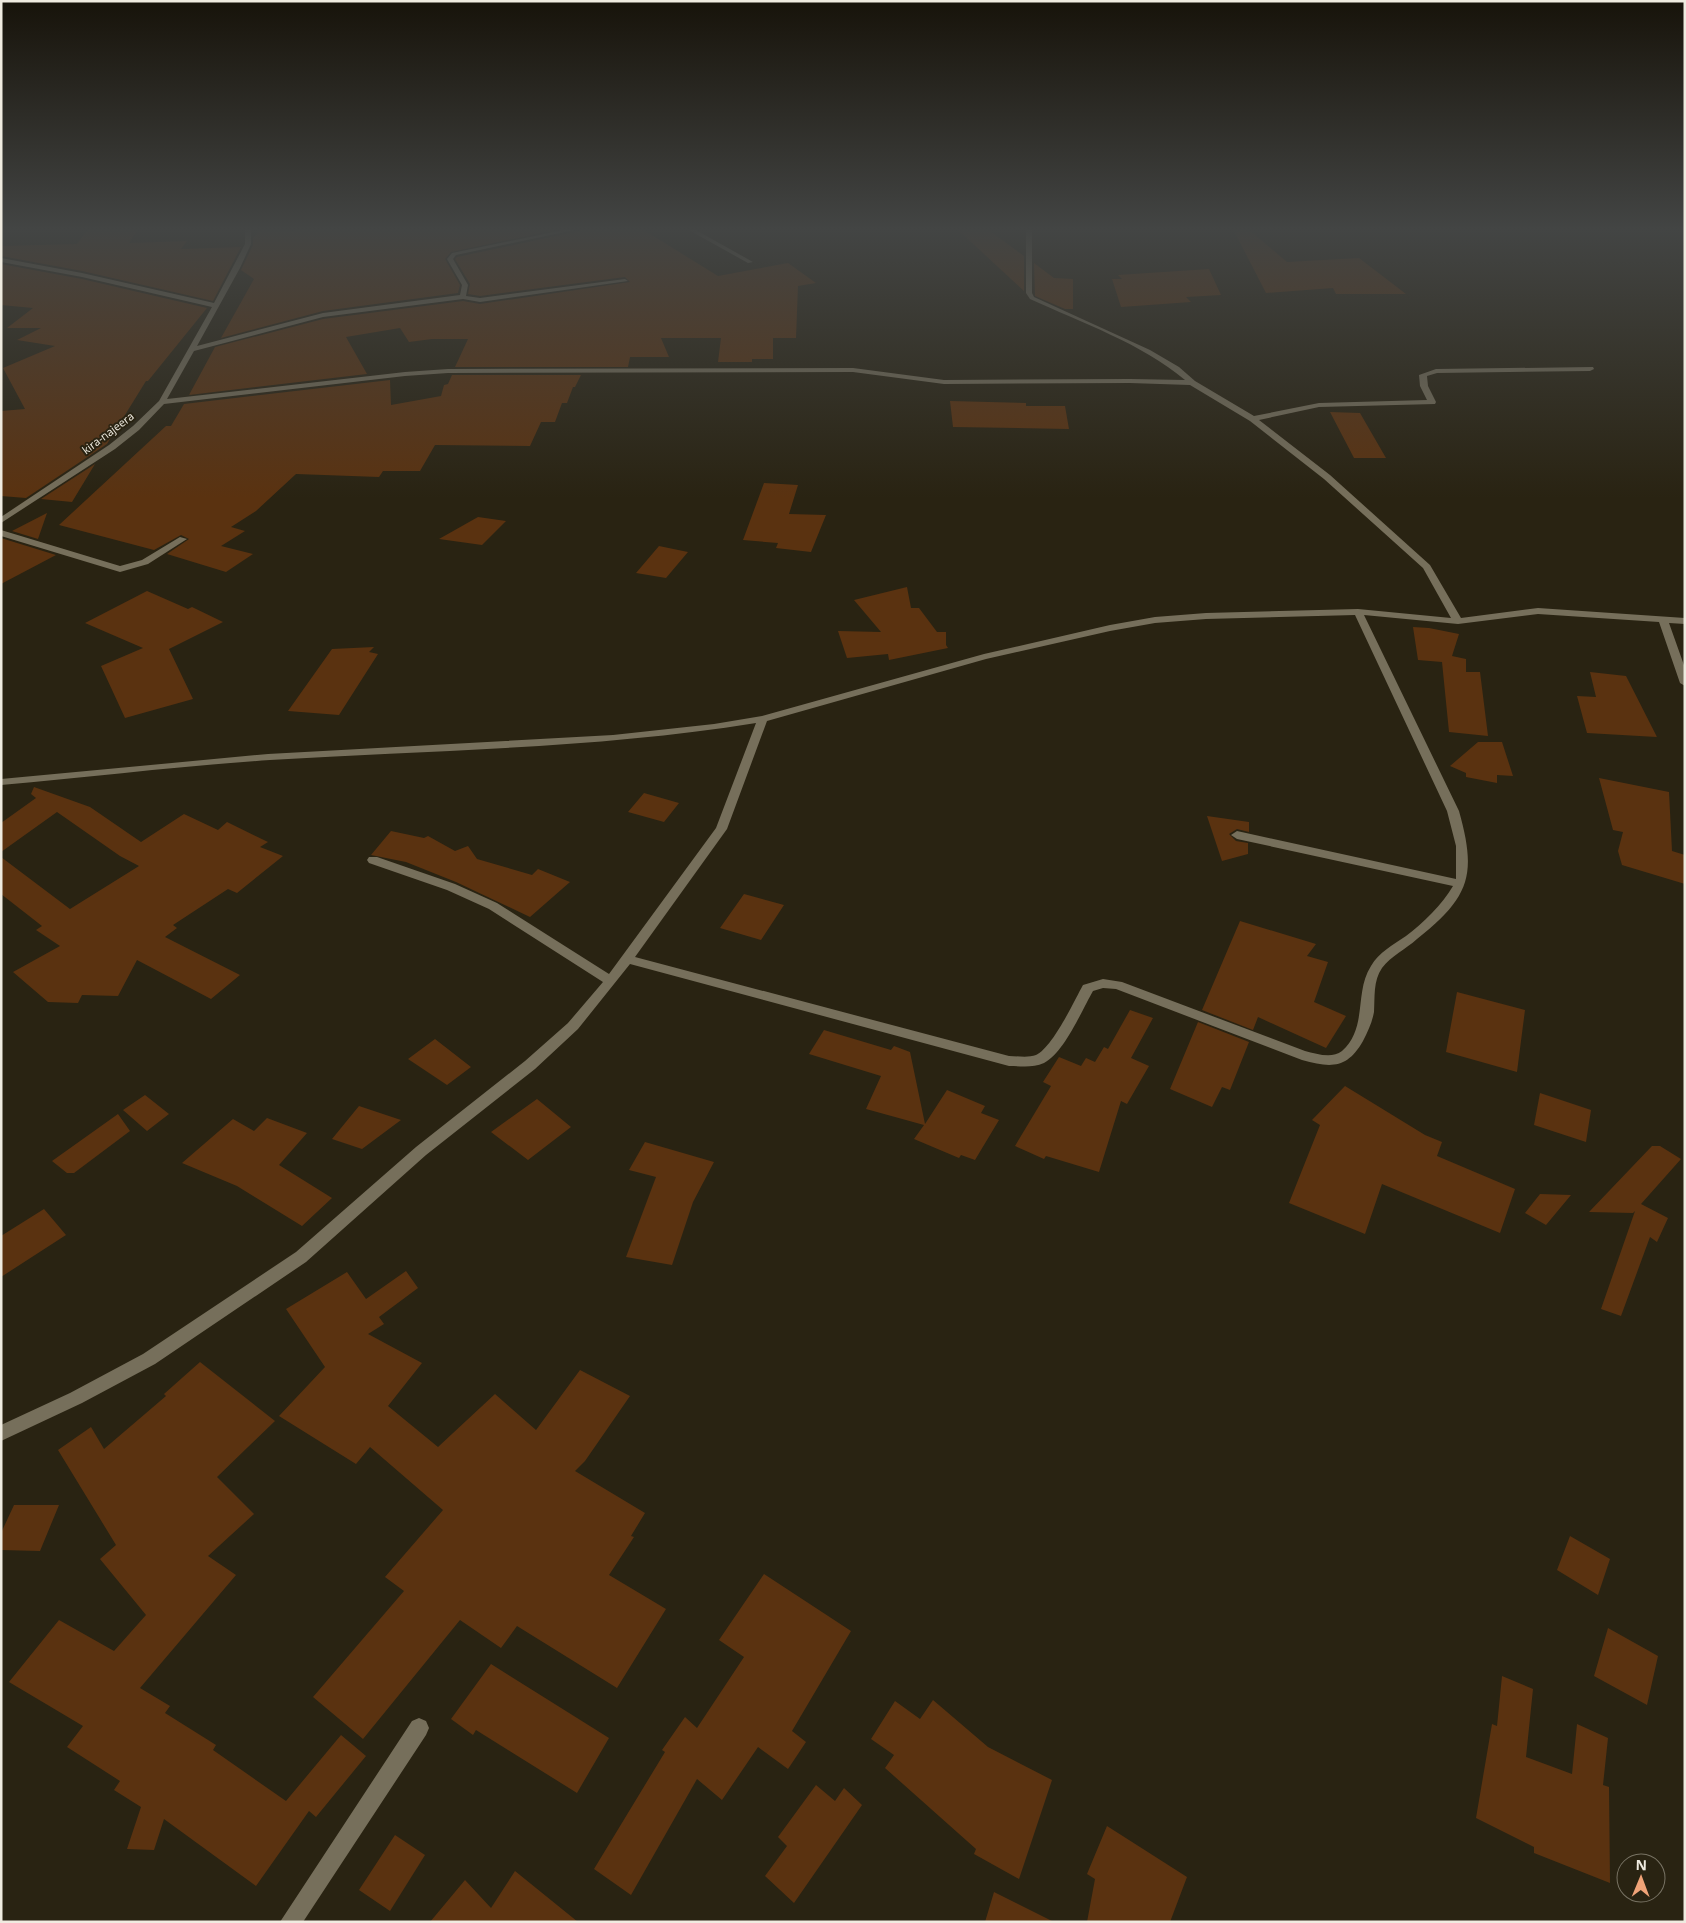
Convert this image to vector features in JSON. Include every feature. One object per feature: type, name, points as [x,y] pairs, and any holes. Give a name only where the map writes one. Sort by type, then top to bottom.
[{"type":"street","name":"kira-najeera","points":[[1,521],[112,447],[136,428],[162,402],[209,319]]},
{"type":"street","points":[[191,350],[309,319]]},
{"type":"street","points":[[1077,319],[1148,351],[1176,369],[1192,383],[1253,419],[1327,476],[1428,567],[1458,621]]},
{"type":"street","points":[[1253,419],[1320,404],[1432,402],[1424,386],[1423,375],[1436,371],[1590,369]]},
{"type":"street","points":[[162,402],[440,371],[853,370],[883,372],[942,382],[1154,380],[1192,383]]},
{"type":"street","points":[[1,533],[120,569],[144,564],[183,539]]},
{"type":"street","points":[[1,782],[268,757],[613,738],[696,730],[763,719],[984,657],[1110,628],[1155,620],[1206,616],[1358,612],[1458,621],[1538,611],[1685,621]]},
{"type":"street","points":[[627,959],[1009,1060],[1030,1062],[1042,1058],[1052,1049],[1088,988],[1097,983],[1107,982],[1320,1061],[1335,1061],[1345,1057],[1354,1047],[1366,1020],[1370,979],[1376,967],[1428,924],[1460,884],[1463,854],[1462,840],[1453,811],[1358,612]]},
{"type":"street","points":[[1663,619],[1685,683]]},
{"type":"street","points":[[1,1433],[76,1398],[149,1360],[301,1257],[422,1151],[530,1064],[573,1026],[611,981],[721,829],[763,719]]},
{"type":"street","points":[[1237,835],[1460,884]]},
{"type":"street","points":[[373,860],[451,886],[492,906],[611,981]]},
{"type":"street","points":[[290,1922],[419,1728]]},
{"type":"building","points":[[19,319],[198,319],[148,381],[146,381],[107,444],[26,498],[1,496],[1,411],[25,409],[3,368],[55,346],[17,340],[41,328],[7,328]]},
{"type":"building","points":[[232,319],[294,319],[221,338]]},
{"type":"building","points":[[323,319],[797,319],[796,338],[773,338],[773,359],[752,359],[752,362],[718,362],[721,338],[661,338],[669,357],[630,357],[628,367],[455,367],[468,339],[432,339],[409,342],[400,328],[346,337],[367,374],[189,395],[215,347]]},
{"type":"building","points":[[452,375],[581,375],[575,387],[573,387],[567,403],[562,403],[555,422],[541,422],[530,446],[435,445],[420,471],[383,471],[379,477],[296,474],[256,511],[231,527],[245,531],[221,546],[253,554],[226,572],[167,554],[189,539],[181,535],[154,550],[59,525],[166,426],[171,426],[184,404],[390,380],[391,405],[441,396],[444,385],[448,384]]},
{"type":"building","points":[[950,401],[1026,403],[1026,406],[1065,406],[1069,429],[953,427]]},
{"type":"building","points":[[1330,412],[1360,413],[1386,458],[1354,458]]},
{"type":"building","points":[[95,464],[72,502],[41,499]]},
{"type":"building","points":[[764,483],[798,485],[789,514],[826,515],[811,552],[776,548],[778,543],[743,540]]},
{"type":"building","points":[[47,513],[38,539],[12,531]]},
{"type":"building","points":[[478,517],[506,521],[482,545],[439,539]]},
{"type":"building","points":[[1,538],[56,555],[1,584]]},
{"type":"building","points":[[659,546],[688,552],[666,578],[636,573]]},
{"type":"building","points":[[907,587],[911,608],[919,608],[937,632],[946,632],[946,645],[948,648],[889,660],[888,654],[847,658],[838,631],[881,632],[854,600]]},
{"type":"building","points":[[147,591],[188,609],[192,607],[223,622],[169,649],[193,699],[125,718],[101,666],[143,648],[85,623]]},
{"type":"building","points":[[1413,627],[1459,634],[1452,656],[1466,659],[1466,672],[1480,672],[1488,736],[1449,732],[1442,662],[1418,660]]},
{"type":"building","points":[[374,647],[369,652],[378,654],[339,715],[288,711],[332,649]]},
{"type":"building","points":[[1590,672],[1626,676],[1657,737],[1587,733],[1577,696],[1596,697]]},
{"type":"building","points":[[1478,742],[1502,742],[1513,776],[1497,775],[1497,783],[1466,777],[1466,773],[1450,766]]},
{"type":"building","points":[[1599,778],[1669,792],[1672,851],[1685,855],[1685,884],[1622,865],[1618,851],[1623,832],[1613,830]]},
{"type":"building","points":[[34,787],[90,807],[141,842],[184,814],[218,830],[227,822],[268,842],[260,847],[283,856],[237,893],[228,889],[173,925],[177,928],[165,937],[240,975],[211,999],[137,960],[118,996],[82,995],[78,1003],[48,1002],[13,972],[60,946],[36,930],[42,926],[1,894],[1,857],[70,909],[139,866],[120,856],[57,812],[1,852],[1,823],[36,798],[31,794]]},
{"type":"building","points":[[644,793],[679,803],[664,822],[628,812]]},
{"type":"building","points":[[1207,816],[1249,822],[1249,832],[1237,829],[1229,834],[1236,841],[1248,843],[1248,854],[1222,861]]},
{"type":"building","points":[[391,831],[424,838],[428,836],[455,851],[468,846],[477,859],[532,875],[538,869],[570,882],[530,917],[456,882],[406,862],[371,855]]},
{"type":"building","points":[[744,894],[784,905],[761,940],[720,928]]},
{"type":"building","points":[[1240,921],[1316,944],[1307,956],[1328,962],[1314,1002],[1346,1016],[1326,1048],[1258,1017],[1253,1030],[1202,1010]]},
{"type":"building","points":[[1457,992],[1525,1010],[1517,1072],[1446,1052]]},
{"type":"building","points":[[1130,1010],[1153,1018],[1131,1058],[1149,1066],[1127,1104],[1121,1101],[1099,1172],[1046,1156],[1044,1159],[1015,1146],[1051,1086],[1043,1082],[1059,1057],[1081,1066],[1086,1058],[1095,1062],[1104,1047],[1108,1049]]},
{"type":"building","points":[[1198,1022],[1249,1042],[1230,1090],[1222,1087],[1212,1107],[1170,1089]]},
{"type":"building","points":[[824,1030],[891,1050],[894,1046],[910,1052],[925,1124],[947,1090],[985,1106],[981,1113],[999,1120],[975,1160],[961,1155],[959,1158],[914,1139],[924,1125],[866,1109],[881,1076],[809,1054]]},
{"type":"building","points":[[435,1039],[471,1067],[447,1085],[408,1059]]},
{"type":"building","points":[[1345,1086],[1425,1135],[1442,1142],[1437,1156],[1515,1189],[1500,1233],[1382,1184],[1365,1234],[1289,1203],[1320,1125],[1312,1120]]},
{"type":"building","points":[[1540,1093],[1591,1110],[1586,1142],[1534,1125]]},
{"type":"building","points":[[145,1095],[169,1114],[147,1131],[123,1110]]},
{"type":"building","points":[[537,1099],[571,1127],[528,1160],[491,1132]]},
{"type":"building","points":[[359,1106],[401,1120],[362,1149],[332,1139]]},
{"type":"building","points":[[118,1114],[130,1131],[74,1173],[67,1173],[52,1161]]},
{"type":"building","points":[[267,1118],[307,1133],[279,1165],[332,1198],[302,1226],[237,1186],[182,1163],[233,1119],[254,1131]]},
{"type":"building","points":[[645,1142],[714,1162],[693,1202],[672,1265],[626,1257],[656,1177],[629,1170]]},
{"type":"building","points":[[1652,1146],[1660,1146],[1681,1159],[1641,1204],[1668,1218],[1657,1242],[1650,1237],[1621,1316],[1601,1309],[1635,1211],[1633,1213],[1589,1212]]},
{"type":"building","points":[[1540,1194],[1571,1195],[1546,1225],[1525,1213]]},
{"type":"building","points":[[44,1209],[66,1235],[1,1277],[1,1236]]},
{"type":"building","points":[[406,1271],[418,1288],[379,1317],[384,1324],[368,1334],[422,1363],[388,1406],[438,1447],[495,1394],[536,1430],[580,1370],[630,1396],[585,1461],[575,1471],[645,1513],[631,1536],[634,1537],[609,1575],[666,1609],[617,1688],[517,1626],[501,1648],[460,1620],[363,1739],[313,1697],[404,1591],[385,1577],[443,1510],[370,1447],[356,1464],[279,1416],[325,1367],[286,1309],[347,1272],[366,1299]]},
{"type":"building","points":[[200,1362],[275,1421],[217,1477],[254,1514],[208,1556],[236,1575],[140,1688],[170,1706],[165,1713],[216,1745],[213,1750],[286,1801],[341,1735],[366,1756],[316,1817],[309,1811],[256,1886],[164,1819],[154,1850],[127,1849],[141,1807],[114,1790],[120,1781],[67,1747],[83,1726],[9,1682],[59,1620],[114,1651],[146,1615],[100,1559],[116,1545],[58,1450],[91,1427],[104,1449],[166,1396],[164,1394]]},
{"type":"building","points":[[14,1505],[59,1505],[40,1551],[1,1550],[1,1533]]},
{"type":"building","points":[[1570,1536],[1610,1559],[1598,1595],[1557,1570]]},
{"type":"building","points":[[764,1574],[851,1631],[792,1731],[806,1742],[788,1769],[758,1747],[722,1800],[697,1779],[631,1895],[594,1869],[665,1752],[662,1750],[685,1717],[697,1728],[744,1657],[719,1640]]},
{"type":"building","points":[[1608,1628],[1658,1656],[1647,1705],[1594,1676]]},
{"type":"building","points":[[491,1664],[609,1738],[577,1793],[476,1730],[473,1735],[451,1719]]},
{"type":"building","points":[[1502,1676],[1533,1689],[1526,1757],[1572,1774],[1577,1724],[1608,1738],[1603,1785],[1609,1787],[1610,1883],[1534,1853],[1534,1847],[1476,1818],[1492,1724],[1497,1726]]},
{"type":"building","points":[[933,1700],[988,1747],[1052,1780],[1019,1879],[974,1854],[976,1849],[885,1768],[894,1755],[871,1739],[895,1701],[920,1719]]},
{"type":"building","points":[[816,1785],[835,1801],[844,1788],[862,1805],[794,1903],[765,1876],[787,1846],[778,1837]]},
{"type":"building","points":[[1107,1826],[1187,1877],[1170,1922],[1087,1922],[1095,1879],[1087,1874]]},
{"type":"building","points":[[395,1835],[425,1855],[390,1911],[359,1890]]},
{"type":"building","points":[[515,1871],[578,1922],[430,1922],[465,1880],[491,1908]]},
{"type":"building","points":[[994,1892],[1054,1922],[985,1922]]}]
